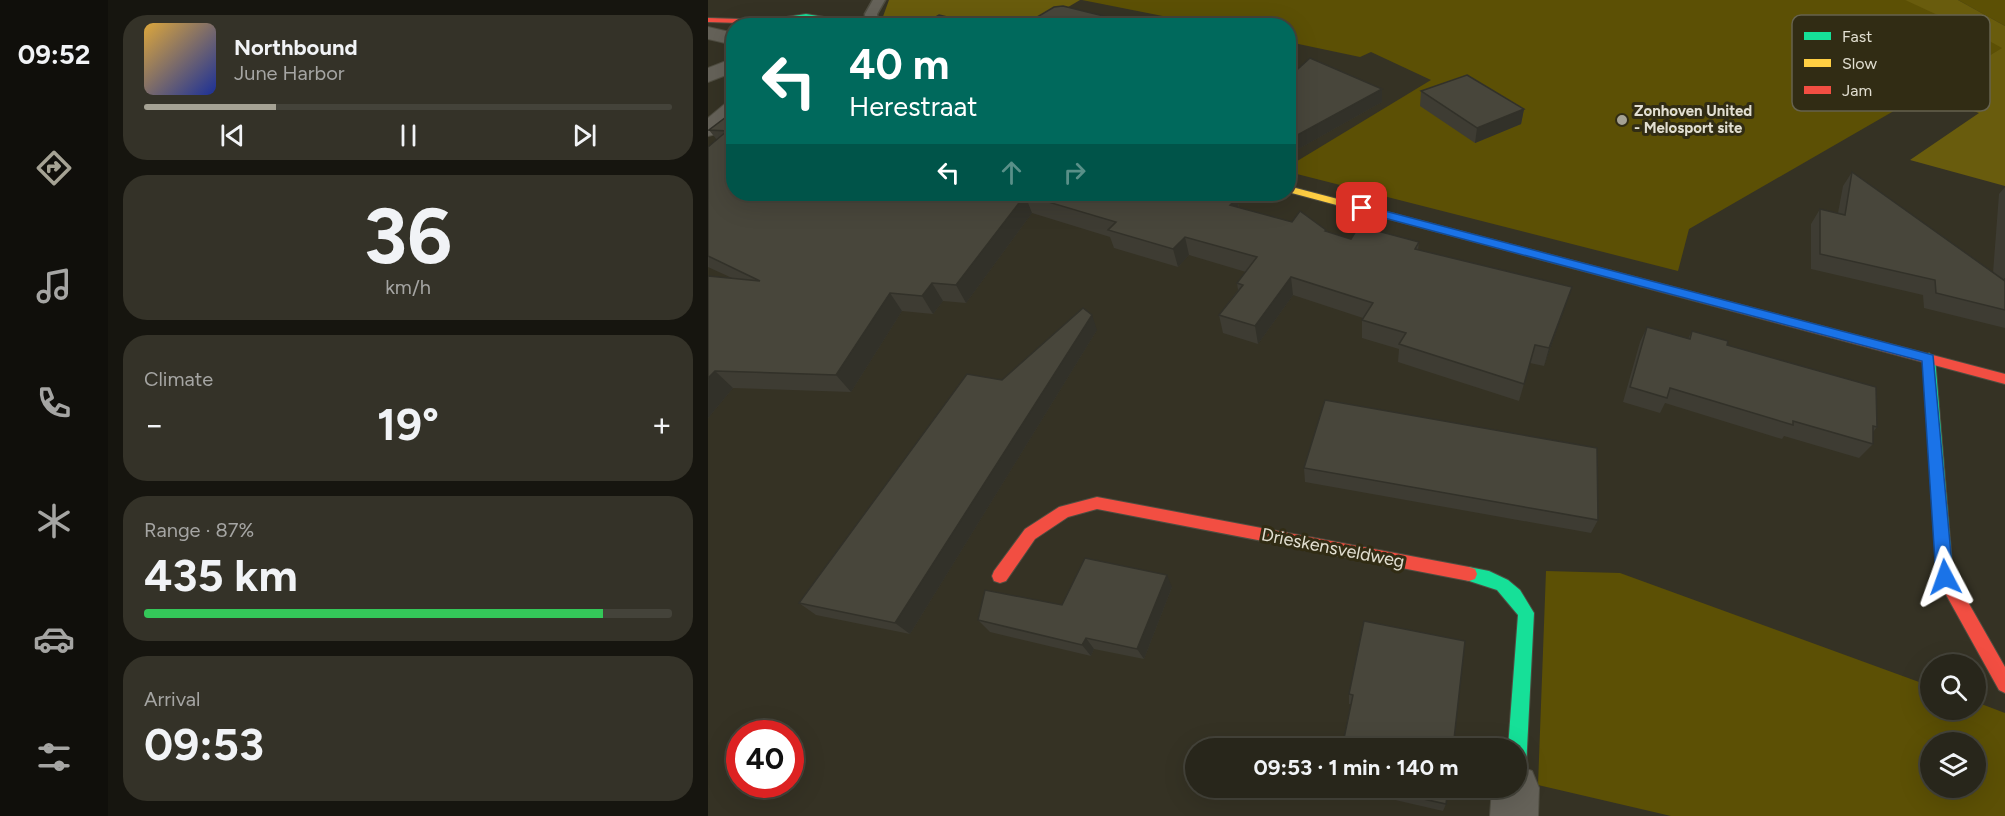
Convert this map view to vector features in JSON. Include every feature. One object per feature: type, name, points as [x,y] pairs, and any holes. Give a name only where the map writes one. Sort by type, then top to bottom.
[{"type":"street","points":[[798,16],[814,1]]},
{"type":"street","points":[[836,18],[839,7]]},
{"type":"street","points":[[790,18],[812,16],[818,18]]},
{"type":"street","points":[[708,20],[726,21]]},
{"type":"street","points":[[708,33],[726,37]]},
{"type":"street","points":[[708,76],[726,68]]},
{"type":"street","points":[[708,129],[726,114]]},
{"type":"street","points":[[1296,191],[2005,379]]},
{"type":"street","points":[[1929,358],[1945,577],[2005,684]]},
{"type":"street","name":"Drieskensveldweg","points":[[1000,576],[1029,534],[1064,512],[1097,503],[1496,579],[1513,592],[1527,613],[1518,738]]},
{"type":"street","points":[[1514,816],[1515,798]]},
{"type":"lane","points":[[871,18],[871,14],[879,0]]},
{"type":"shaded area","points":[[889,0],[1080,0],[1050,18],[882,18]]},
{"type":"shaded area","name":"Zonhoven United - Melosport site","points":[[1082,0],[1906,0],[1941,15],[1792,15],[1792,111],[1894,111],[1689,229],[1678,271],[1296,174],[1296,162],[1431,80],[1371,52],[1360,57],[1296,43],[1296,18],[1173,18]]},
{"type":"shaded area","points":[[1905,0],[1958,0],[1985,15],[1938,15]]},
{"type":"shaded area","points":[[1958,0],[2005,0],[2005,26],[1990,18],[1990,15],[1985,15]]},
{"type":"shaded area","points":[[1990,18],[2005,26],[2005,186],[1910,160],[1979,113],[1973,111],[1990,111],[1990,55],[2002,48],[1990,41]]},
{"type":"shaded area","name":"Zonhoven United - Melosport site","points":[[1990,38],[2003,48],[1990,55]]},
{"type":"shaded area","points":[[1546,571],[1620,573],[1920,682],[1920,720],[1986,720],[1986,706],[2005,713],[2005,816],[1671,816],[1538,785]]},
{"type":"building","points":[[1063,6],[1112,18],[1035,18],[1054,7]]},
{"type":"building","points":[[939,15],[951,18],[934,18]]},
{"type":"building","points":[[1310,58],[1382,89],[1296,136],[1296,68],[1298,69]]},
{"type":"building","points":[[1467,75],[1524,109],[1477,128],[1421,91]]},
{"type":"building","points":[[726,117],[726,131],[709,130]]},
{"type":"building","points":[[726,132],[726,201],[1020,201],[956,285],[932,283],[922,296],[890,293],[836,375],[715,371],[708,378],[708,276],[760,281],[708,256],[708,147]]},
{"type":"building","points":[[1852,172],[2005,281],[2005,310],[1936,293],[1935,280],[1820,254],[1820,209],[1845,215]]},
{"type":"building","points":[[1045,201],[1234,201],[1230,205],[1292,222],[1300,211],[1325,231],[1351,239],[1359,226],[1419,242],[1415,249],[1572,287],[1549,348],[1535,345],[1524,384],[1399,344],[1406,333],[1362,320],[1373,303],[1291,277],[1255,326],[1219,315],[1243,285],[1237,283],[1257,257],[1185,237],[1173,249],[1108,230],[1116,222]]},
{"type":"building","points":[[1083,308],[1092,315],[895,623],[799,603],[967,374],[1002,380]]},
{"type":"building","points":[[1647,327],[1690,339],[1692,331],[1728,341],[1727,345],[1876,387],[1877,427],[1873,426],[1873,444],[1793,421],[1793,425],[1670,388],[1667,398],[1630,387]]},
{"type":"building","points":[[1325,400],[1597,448],[1598,520],[1304,468]]},
{"type":"building","points":[[1085,558],[1167,575],[1137,649],[1086,638],[1082,645],[978,620],[985,590],[1062,605]]},
{"type":"building","points":[[1364,621],[1465,641],[1454,738],[1344,738],[1353,695],[1349,694]]},
{"type":"building","points":[[1419,798],[1447,798],[1446,804]]},
{"type":"traffic: fast","points":[[788,18],[820,18]]},
{"type":"traffic: fast","points":[[1929,358],[1945,577],[1950,586]]},
{"type":"traffic: fast","points":[[1469,574],[1497,581],[1503,585],[1526,613],[1518,738]]},
{"type":"traffic: slow","points":[[1296,191],[1643,283]]},
{"type":"traffic: jam","points":[[708,20],[726,21]]},
{"type":"traffic: jam","points":[[1643,283],[2005,379]]},
{"type":"traffic: jam","points":[[1000,576],[1030,534],[1064,512],[1097,503],[1469,574]]},
{"type":"traffic: jam","points":[[1950,586],[2005,684]]},
{"type":"place","name":"Zonhoven United - Melosport site","points":[[1622,120]]},
{"type":"route","points":[[1362,208],[1929,358],[1945,577]]}]
